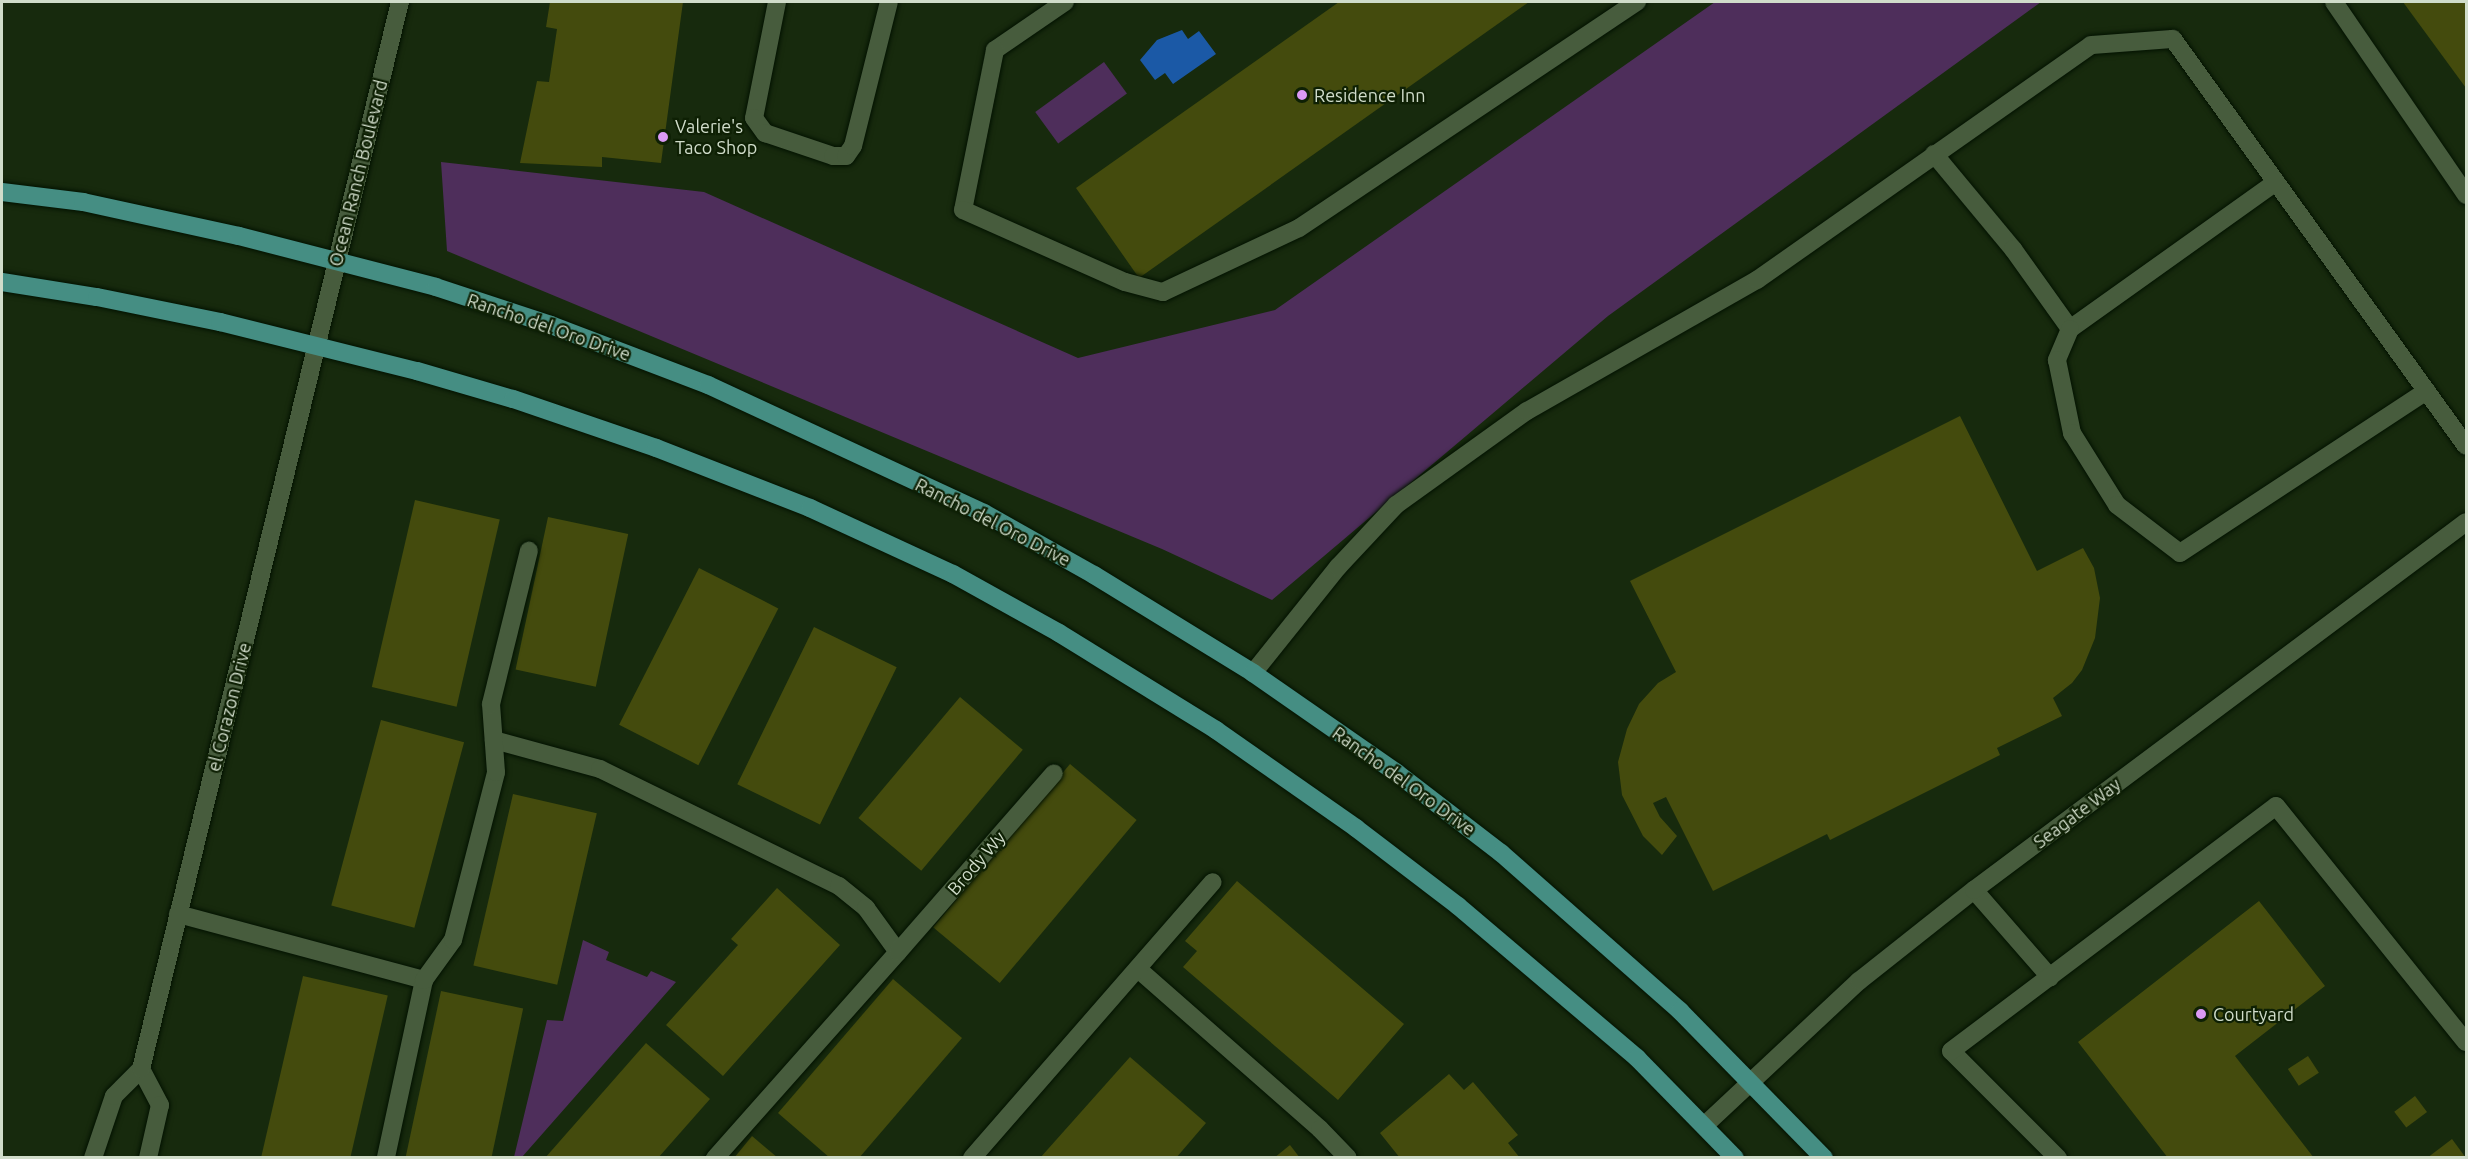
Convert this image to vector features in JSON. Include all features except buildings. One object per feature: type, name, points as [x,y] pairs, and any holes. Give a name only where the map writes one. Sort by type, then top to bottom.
[{"type":"main road","name":"Rancho del Oro Drive","points":[[2,192],[83,202],[239,236],[436,287],[551,325],[708,385],[984,513],[1094,575],[1253,673],[1397,774],[1501,853],[1680,1011],[1824,1158]]},
{"type":"main road","points":[[2,282],[97,297],[220,322],[317,345],[513,399],[656,448],[810,508],[953,574],[1040,622],[1216,730],[1356,828],[1458,906],[1637,1058],[1735,1158]]},
{"type":"street","name":"Ocean Ranch Boulevard","points":[[317,345],[400,2]]},
{"type":"street","points":[[777,2],[754,118],[765,133],[833,156],[846,156],[853,146],[889,2]]},
{"type":"street","points":[[1065,2],[995,50],[963,210],[1125,282],[1164,292],[1299,228],[1637,2]]},
{"type":"street","points":[[2334,2],[2466,195]]},
{"type":"street","points":[[1253,673],[1338,567],[1396,505],[1527,411],[1757,280],[2091,45],[2173,39],[2466,446]]},
{"type":"street","points":[[1934,154],[2013,249],[2070,330]]},
{"type":"street","points":[[2276,182],[2070,330],[2057,360],[2072,433],[2117,505],[2180,553],[2223,528],[2427,391]]},
{"type":"street","name":"el Corazon Drive","points":[[141,1069],[317,345]]},
{"type":"street","name":"Seagate Way","points":[[1705,1125],[1750,1080],[1859,981],[1974,890],[2466,522]]},
{"type":"street","points":[[386,1158],[424,980],[453,940],[496,772],[490,704],[529,551]]},
{"type":"street","points":[[494,740],[600,770],[839,886],[866,908],[898,952]]},
{"type":"street","name":"Brody Wy","points":[[715,1158],[1054,774]]},
{"type":"street","points":[[2058,1158],[1951,1051],[2276,806],[2466,1042]]},
{"type":"street","points":[[972,1158],[1213,882]]},
{"type":"street","points":[[1974,890],[2050,977]]},
{"type":"street","points":[[178,914],[424,980]]},
{"type":"street","points":[[1138,969],[1320,1129],[1348,1158]]},
{"type":"street","points":[[93,1158],[114,1096],[141,1069],[160,1105],[148,1158]]},
{"type":"shaded area","points":[[1715,2],[2041,2],[1608,316],[1272,600],[1162,549],[447,251],[441,162],[704,192],[1078,358],[1275,310]]},
{"type":"shaded area","points":[[1104,62],[1127,94],[1058,144],[1035,112]]},
{"type":"shaded area","points":[[583,940],[609,952],[606,960],[647,977],[651,971],[676,982],[522,1157],[514,1157],[547,1020],[563,1021]]},
{"type":"water","points":[[1182,30],[1188,39],[1199,31],[1216,54],[1173,84],[1165,73],[1155,80],[1140,60],[1157,40]]},
{"type":"place","name":"Residence Inn","points":[[1302,95]]},
{"type":"place","name":"Valerie's Taco Shop","points":[[663,137]]},
{"type":"place","name":"Courtyard","points":[[2201,1014]]}]
